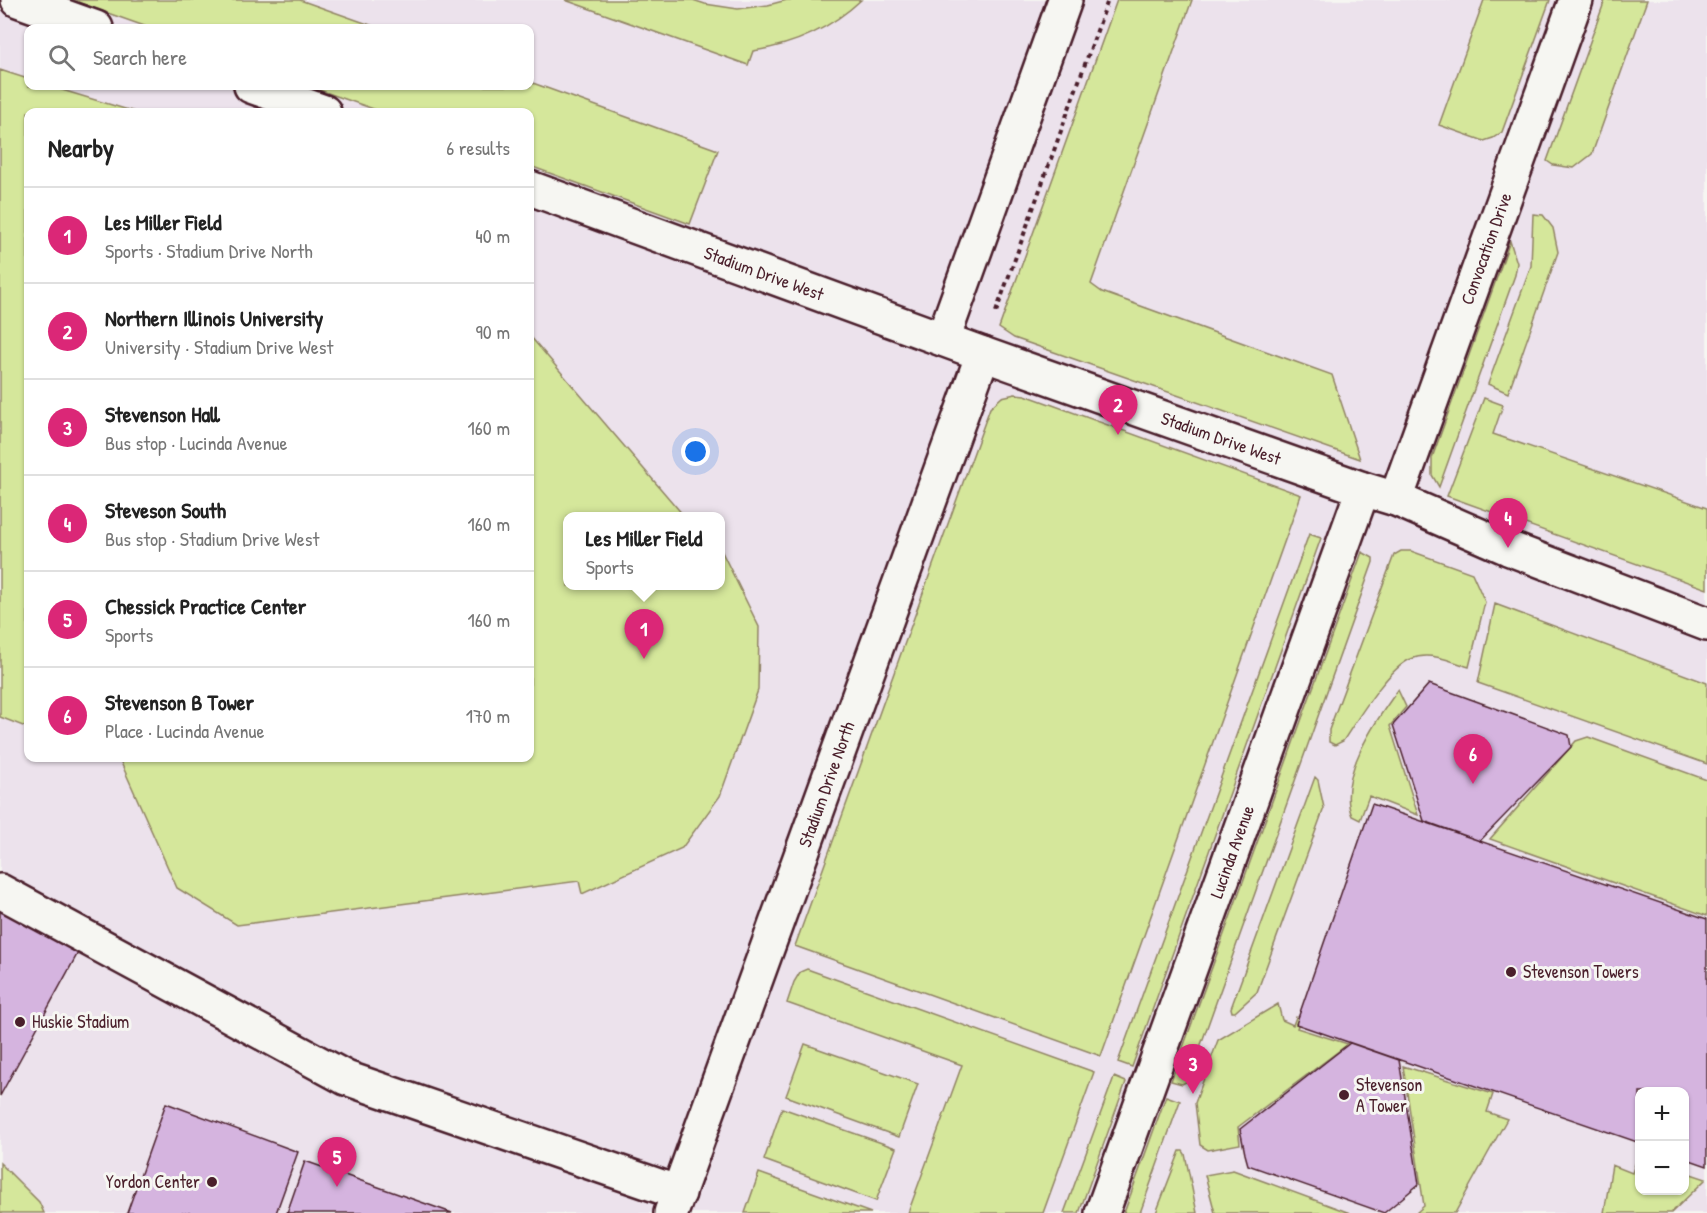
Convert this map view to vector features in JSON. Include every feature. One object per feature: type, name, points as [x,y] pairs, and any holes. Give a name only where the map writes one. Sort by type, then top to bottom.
[{"type":"street","points":[[18,0],[85,24]]},
{"type":"street","points":[[943,339],[1065,0]]},
{"type":"street","name":"Convocation Drive","points":[[1395,499],[1576,0]]},
{"type":"street","points":[[262,90],[313,108]]},
{"type":"street","name":"Stadium Drive West","points":[[534,189],[982,354],[1395,499],[1508,548],[1707,624]]},
{"type":"street","name":"Stadium Drive North","points":[[675,1203],[982,354]]},
{"type":"street","name":"Lucinda Avenue","points":[[1102,1213],[1363,489]]},
{"type":"street","points":[[0,891],[346,1078],[675,1203]]},
{"type":"path","points":[[996,312],[1108,0]]},
{"type":"shaded area","points":[[0,0],[1707,0],[1707,1213],[0,1213]]},
{"type":"green space","points":[[71,0],[300,0],[368,24],[139,24]]},
{"type":"green space","points":[[565,0],[693,0],[738,9],[787,0],[861,0],[837,19],[811,34],[783,45],[753,51],[748,65]]},
{"type":"green space","points":[[1117,0],[1192,0],[1091,284],[1102,292],[1332,375],[1360,459],[1014,338],[999,328]]},
{"type":"green space","points":[[1484,0],[1550,0],[1502,132],[1484,141],[1439,125]]},
{"type":"green space","points":[[1605,0],[1647,0],[1592,154],[1574,168],[1553,165],[1547,161]]},
{"type":"green space","points":[[0,70],[24,78],[24,90],[62,90],[122,108],[24,108],[24,726],[0,717]]},
{"type":"green space","points":[[534,83],[718,150],[690,224],[534,167],[534,108],[371,108],[319,90],[534,90]]},
{"type":"green space","points":[[1533,214],[1543,215],[1553,228],[1558,252],[1508,393],[1488,384],[1531,266]]},
{"type":"green space","points":[[1510,241],[1517,263],[1515,275],[1439,487],[1432,475],[1432,458]]},
{"type":"green space","points":[[534,341],[681,512],[563,512],[563,590],[725,590],[725,558],[759,627],[758,690],[720,796],[682,848],[582,894],[579,881],[237,925],[177,888],[121,762],[534,762]]},
{"type":"green space","points":[[1015,394],[1025,395],[1301,495],[1101,1056],[795,946],[990,408],[1002,397]]},
{"type":"green space","points":[[1484,398],[1503,405],[1493,434],[1707,508],[1707,589],[1447,496]]},
{"type":"green space","points":[[1309,534],[1321,538],[1132,1067],[1118,1062]]},
{"type":"green space","points":[[1401,551],[1411,551],[1472,573],[1485,602],[1469,667],[1433,656],[1418,657],[1402,664],[1383,683],[1343,741],[1335,745],[1329,742],[1329,730],[1394,555]]},
{"type":"green space","points":[[1362,552],[1373,558],[1373,562],[1188,1081],[1182,1084],[1171,1081]]},
{"type":"green space","points":[[1495,604],[1707,683],[1707,764],[1478,683]]},
{"type":"green space","points":[[1398,690],[1406,707],[1390,726],[1418,815],[1369,796],[1360,820],[1352,816],[1348,801],[1349,784],[1361,750],[1379,717]]},
{"type":"green space","points":[[1588,737],[1707,780],[1707,916],[1490,839],[1576,741]]},
{"type":"green space","points":[[1315,777],[1318,780],[1324,808],[1257,992],[1235,1012],[1232,1012],[1231,1008]]},
{"type":"green space","points":[[807,969],[1094,1072],[1043,1213],[908,1213],[962,1065],[787,1003],[794,982],[800,972]]},
{"type":"green space","points":[[1278,1004],[1282,1020],[1293,1025],[1296,1017],[1301,1018],[1297,1028],[1348,1044],[1238,1127],[1240,1144],[1208,1150],[1200,1145],[1195,1103],[1218,1040]]},
{"type":"green space","points":[[805,1044],[918,1084],[899,1137],[786,1096]]},
{"type":"green space","points":[[1403,1066],[1493,1094],[1487,1112],[1507,1119],[1455,1213],[1416,1213],[1424,1206]]},
{"type":"green space","points":[[1114,1077],[1126,1082],[1079,1213],[1064,1213]]},
{"type":"green space","points":[[1166,1096],[1180,1101],[1140,1213],[1124,1213]]},
{"type":"green space","points":[[782,1108],[896,1148],[876,1201],[764,1160]]},
{"type":"green space","points":[[1180,1151],[1185,1154],[1197,1213],[1156,1213]]},
{"type":"green space","points":[[0,1163],[39,1202],[44,1213],[0,1213]]},
{"type":"green space","points":[[1635,1164],[1635,1195],[1689,1195],[1689,1173],[1706,1179],[1671,1213],[1604,1213],[1612,1165],[1632,1173]]},
{"type":"green space","points":[[1233,1170],[1350,1213],[1215,1213],[1205,1175]]},
{"type":"green space","points":[[759,1173],[871,1213],[745,1213]]},
{"type":"building","points":[[1429,684],[1569,735],[1571,747],[1480,841],[1424,821],[1393,725]]},
{"type":"building","name":"Stevenson Towers","points":[[1372,804],[1707,919],[1707,1166],[1689,1160],[1689,1087],[1635,1087],[1635,1141],[1296,1024]]},
{"type":"building","name":"Huskie Stadium","points":[[0,907],[80,949],[0,1096]]},
{"type":"building","name":"Stevenson A Tower","points":[[1350,1043],[1399,1060],[1419,1184],[1384,1213],[1248,1165],[1240,1129]]},
{"type":"building","name":"Yordon Center","points":[[166,1103],[298,1152],[276,1213],[127,1213]]},
{"type":"building","points":[[305,1161],[452,1213],[287,1213]]},
{"type":"place","name":"Northern Illinois University","points":[[1118,435]]},
{"type":"place","name":"Steveson South","points":[[1508,548]]},
{"type":"place","name":"Les Miller Field","points":[[644,659]]},
{"type":"place","name":"Stevenson B Tower","points":[[1473,784]]},
{"type":"place","name":"Stevenson Towers","points":[[1511,972]]},
{"type":"place","name":"Huskie Stadium","points":[[20,1022]]},
{"type":"place","name":"Stevenson Hall","points":[[1193,1094]]},
{"type":"place","name":"Stevenson A Tower","points":[[1344,1095]]},
{"type":"place","name":"Yordon Center","points":[[212,1182]]},
{"type":"place","name":"Chessick Practice Center","points":[[337,1187]]}]
